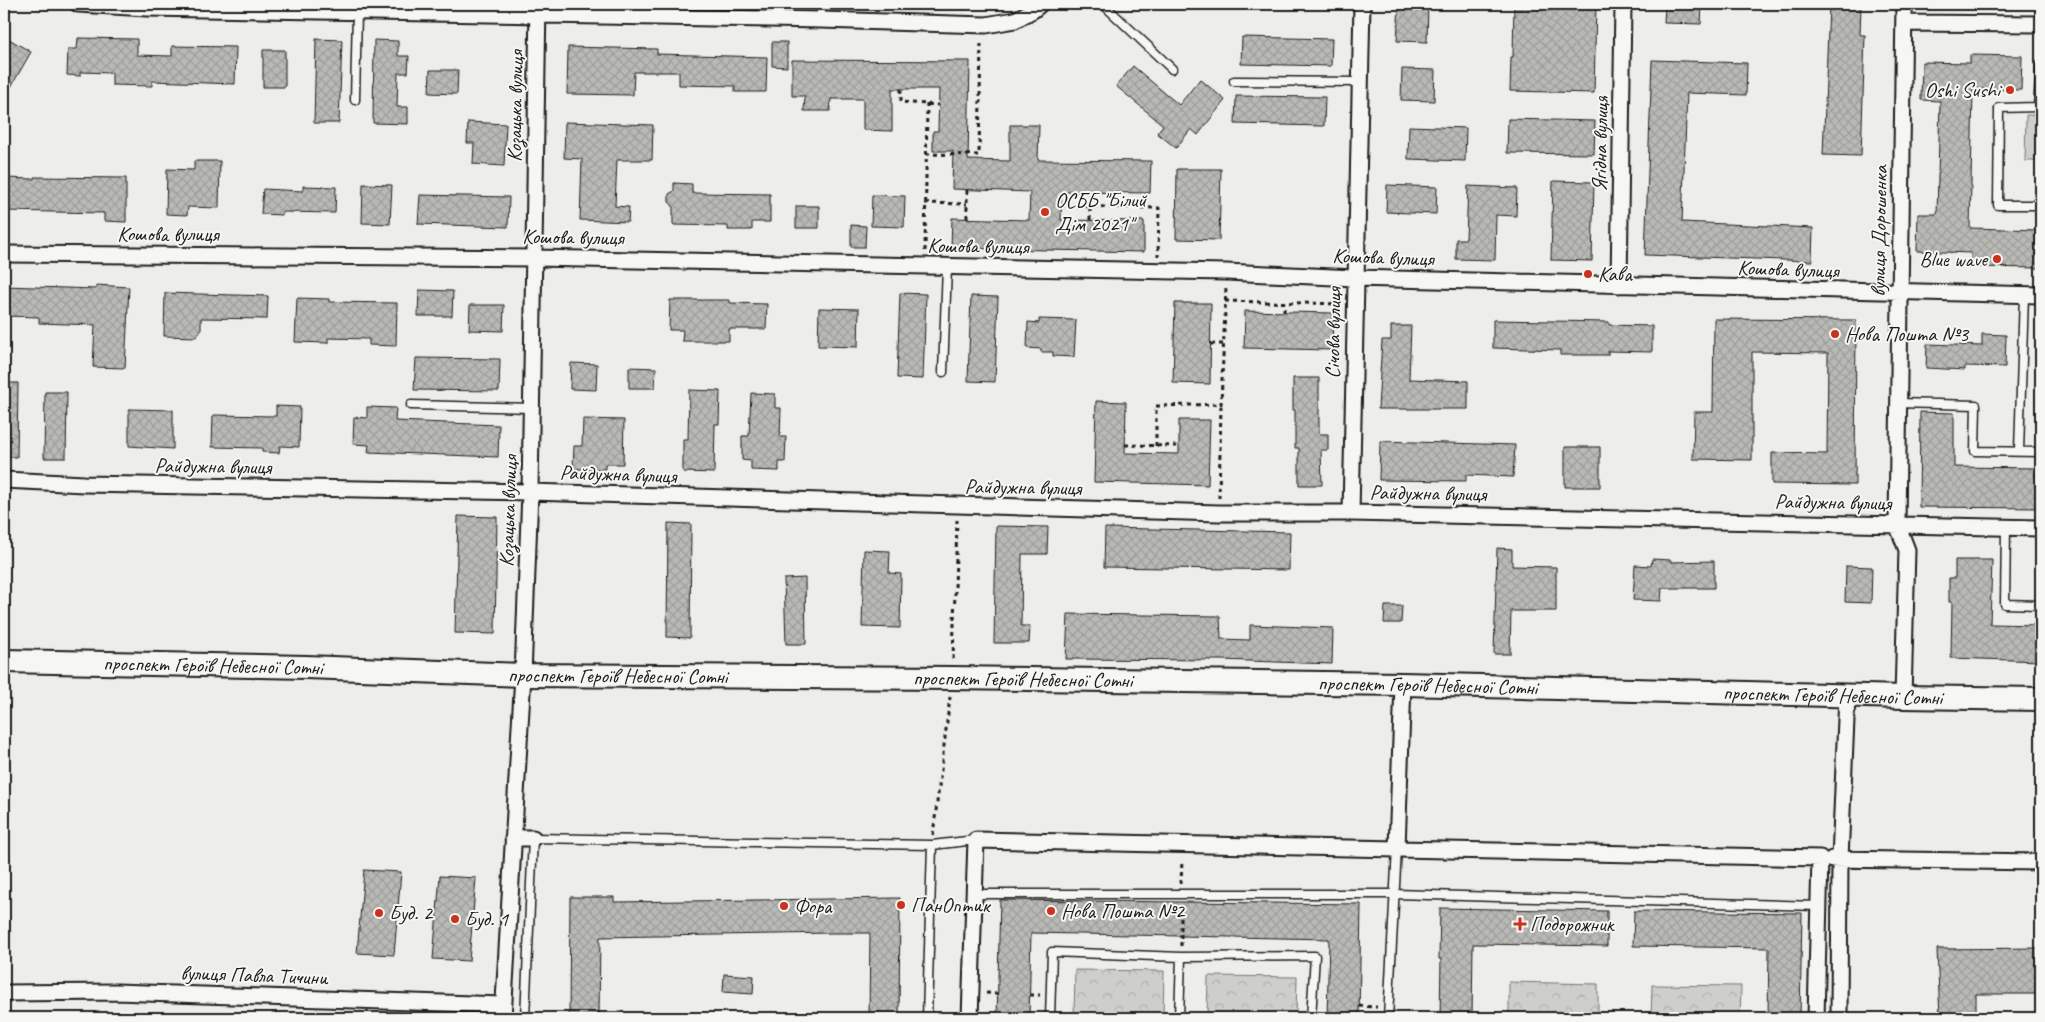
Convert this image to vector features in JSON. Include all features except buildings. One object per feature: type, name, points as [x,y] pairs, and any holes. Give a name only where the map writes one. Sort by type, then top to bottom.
[{"type":"street","points":[[78,4],[146,8],[266,7],[357,12],[538,10],[981,25],[1015,20],[1040,4]]},
{"type":"street","name":"Січова вулиця","points":[[1351,513],[1362,4]]},
{"type":"street","name":"Ягідна вулиця","points":[[1619,285],[1623,4]]},
{"type":"street","name":"вулиця Дорошенка","points":[[1903,697],[1907,550],[1897,524],[1904,4]]},
{"type":"street","name":"Козацька вулиця","points":[[503,1012],[523,675],[530,492],[538,10]]},
{"type":"street","points":[[1904,23],[2041,24]]},
{"type":"street","name":"Кошова вулиця","points":[[4,254],[534,258],[1226,272],[1355,278],[2041,296]]},
{"type":"street","name":"Райдужна вулиця","points":[[4,480],[94,484],[530,492],[1219,513],[1351,513],[2041,528]]},
{"type":"street","name":"проспект Героїв Небесної Сотні","points":[[4,661],[306,667],[523,675],[1403,684],[1848,696],[2041,699]]},
{"type":"street","points":[[1397,848],[1403,684]]},
{"type":"street","points":[[1839,1018],[1840,859],[1848,696]]},
{"type":"street","points":[[513,838],[533,838]]},
{"type":"street","points":[[970,1018],[976,840],[2041,862]]},
{"type":"street","points":[[1816,1018],[1820,858]]},
{"type":"street","name":"вулиця Павла Тичини","points":[[4,993],[116,992],[503,1012]]},
{"type":"lane","points":[[821,4],[821,20]]},
{"type":"lane","points":[[1103,4],[1172,69]]},
{"type":"lane","points":[[355,100],[357,12]]},
{"type":"lane","points":[[2041,64],[2038,107],[1999,108],[1998,195],[1998,205],[2041,205]]},
{"type":"lane","points":[[1234,81],[1360,82]]},
{"type":"lane","points":[[943,372],[947,267]]},
{"type":"lane","points":[[2019,451],[2024,296]]},
{"type":"lane","points":[[1898,403],[1976,405],[1975,451],[2041,452]]},
{"type":"lane","points":[[411,405],[532,408]]},
{"type":"lane","points":[[2006,527],[2005,604],[2041,605]]},
{"type":"lane","points":[[525,1018],[533,838],[932,845],[976,840]]},
{"type":"lane","points":[[927,1018],[932,845]]},
{"type":"lane","points":[[1388,1018],[1397,848]]},
{"type":"lane","points":[[975,894],[1395,894],[1819,906]]},
{"type":"lane","points":[[1050,1018],[1052,952],[1180,957],[1315,956],[1311,1018]]},
{"type":"lane","points":[[1179,1018],[1180,957]]},
{"type":"path","points":[[926,154],[979,155],[981,25]]},
{"type":"path","points":[[901,89],[900,102],[938,105]]},
{"type":"path","points":[[924,266],[927,104]]},
{"type":"path","points":[[967,190],[967,218]]},
{"type":"path","points":[[1090,192],[1090,220]]},
{"type":"path","points":[[925,203],[967,204]]},
{"type":"path","points":[[1061,206],[1159,208],[1158,272]]},
{"type":"path","points":[[1219,513],[1226,272]]},
{"type":"path","points":[[1225,301],[1355,304]]},
{"type":"path","points":[[1284,302],[1284,312]]},
{"type":"path","points":[[1211,344],[1223,344]]},
{"type":"path","points":[[1156,446],[1156,406],[1221,404]]},
{"type":"path","points":[[1125,445],[1179,446]]},
{"type":"path","points":[[1359,1006],[1388,1007]]},
{"type":"green space","points":[[2026,115],[2041,115],[2041,161],[2025,161]]},
{"type":"green space","points":[[1075,970],[1164,971],[1163,1018],[1074,1018]]},
{"type":"green space","points":[[1208,976],[1297,977],[1296,1018],[1207,1018]]},
{"type":"green space","points":[[1509,982],[1598,984],[1598,1018],[1509,1018]]},
{"type":"green space","points":[[1652,985],[1741,986],[1740,1018],[1651,1018]]},
{"type":"place","name":"Oshi Sushi","points":[[2010,90]]},
{"type":"place","name":"ОСББ \"Білий Дім 2021\"","points":[[1045,212]]},
{"type":"place","name":"Blue wave","points":[[1997,259]]},
{"type":"place","name":"Кава","points":[[1588,274]]},
{"type":"place","name":"Нова Пошта №3","points":[[1835,334]]},
{"type":"place","name":"ПанОптик","points":[[901,905]]},
{"type":"place","name":"Фора","points":[[784,906]]},
{"type":"place","name":"Нова Пошта №2","points":[[1051,911]]},
{"type":"place","name":"Буд. 2","points":[[379,913]]},
{"type":"place","name":"Буд. 1","points":[[455,919]]},
{"type":"place","name":"Подорожник","points":[[1520,924]]}]
